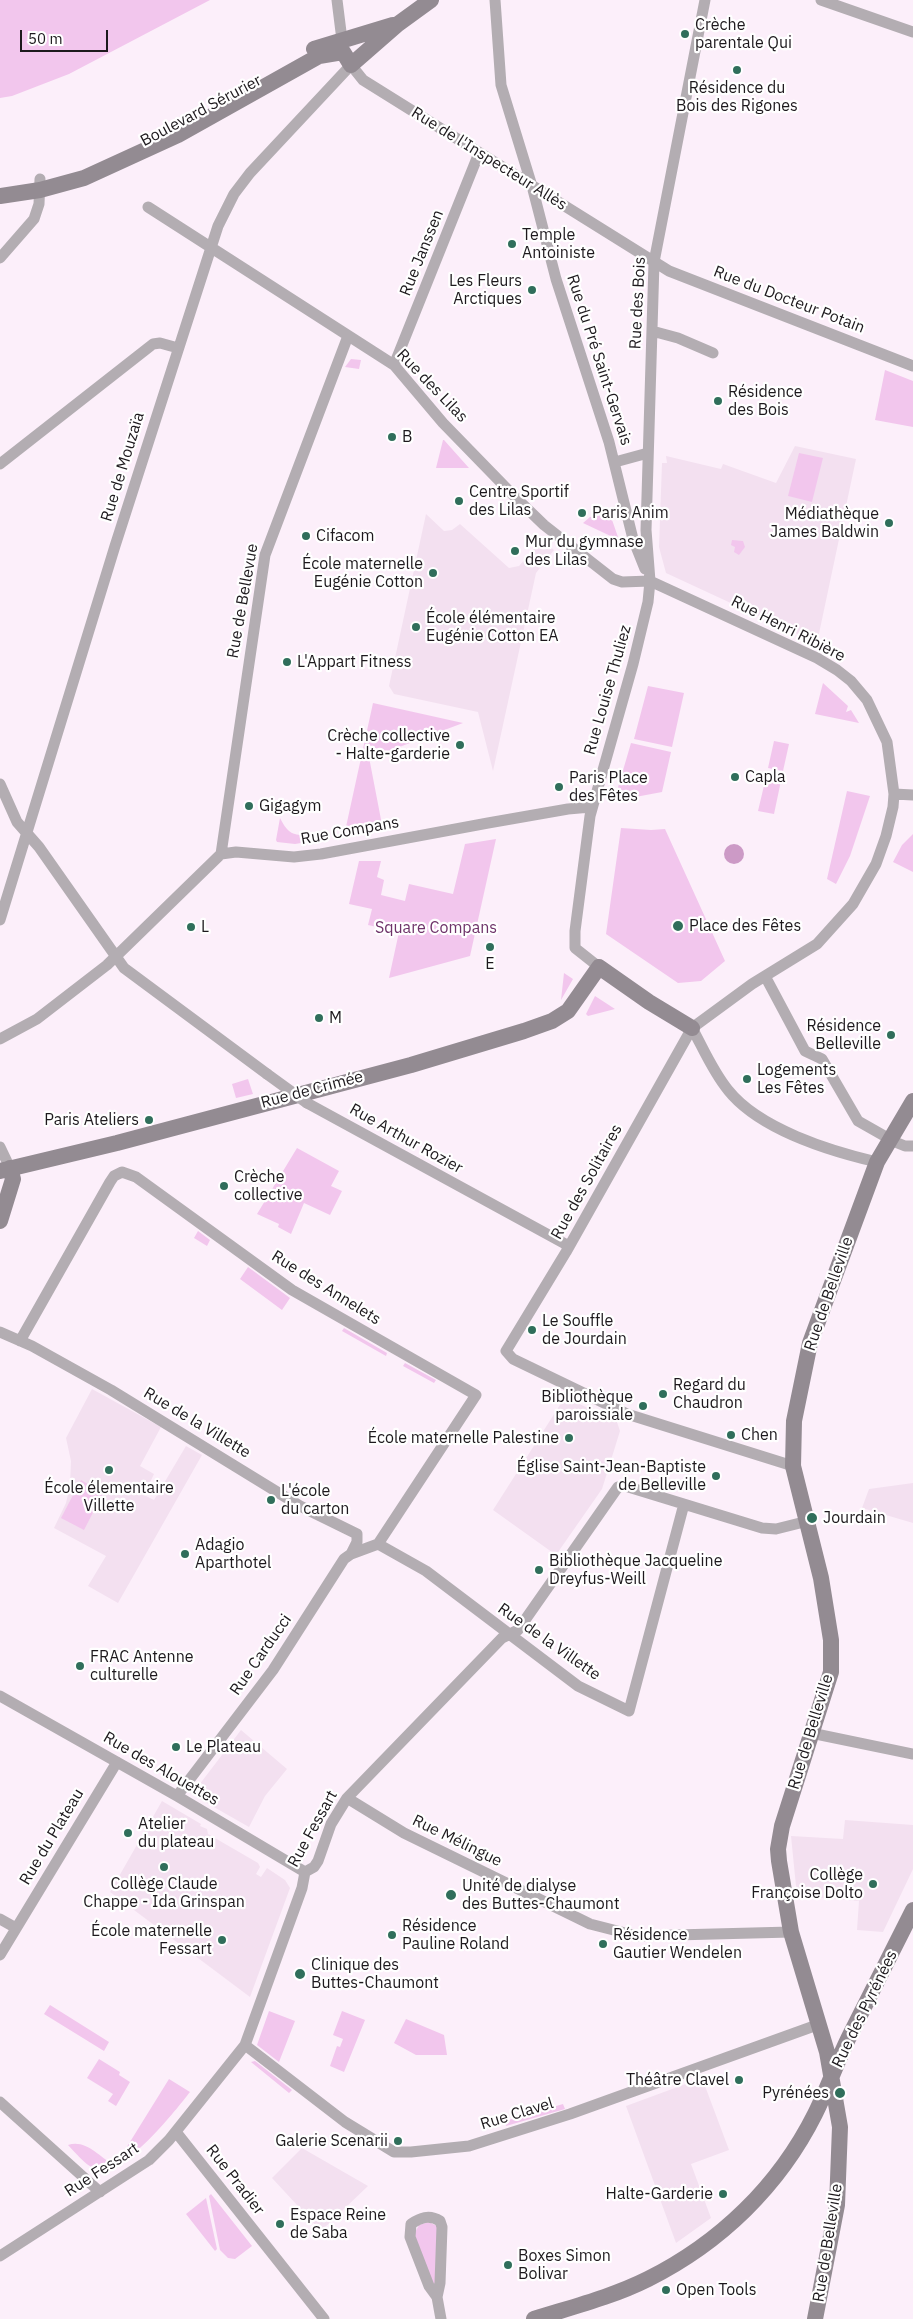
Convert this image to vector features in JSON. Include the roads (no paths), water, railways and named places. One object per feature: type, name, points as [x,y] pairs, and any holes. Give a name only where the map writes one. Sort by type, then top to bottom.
[{"type":"street","points":[[337,0],[345,52]]},
{"type":"street","name":"Boulevard Sérurier","points":[[0,196],[79,171],[158,135],[316,48],[345,52],[398,24],[431,0]]},
{"type":"street","name":"Rue du Pré Saint-Gervais","points":[[496,0],[501,85],[532,186],[556,279],[615,462],[633,539],[650,581]]},
{"type":"street","name":"Rue des Bois","points":[[650,581],[646,530],[654,262],[705,0]]},
{"type":"street","points":[[822,0],[847,4],[913,32]]},
{"type":"street","name":"Boulevard Sérurier","points":[[345,52],[398,24]]},
{"type":"street","name":"Rue de l'Inspecteur Allès","points":[[345,52],[363,80],[654,262]]},
{"type":"street","name":"Rue de Mouzaïa","points":[[0,920],[178,348],[218,226],[234,194],[345,52]]},
{"type":"street","name":"Rue Janssen","points":[[394,365],[479,153]]},
{"type":"street","points":[[0,258],[34,219],[40,184]]},
{"type":"street","name":"Boulevard Sérurier","points":[[0,185],[40,184]]},
{"type":"street","name":"Rue des Lilas","points":[[148,206],[394,365],[443,423],[544,525],[613,579],[622,582],[650,581]]},
{"type":"street","name":"Rue du Docteur Potain","points":[[654,262],[669,271],[913,366]]},
{"type":"street","points":[[652,331],[678,338],[713,354]]},
{"type":"street","name":"Rue de Bellevue","points":[[221,854],[265,555],[348,336]]},
{"type":"street","points":[[0,464],[153,344],[160,343],[178,348]]},
{"type":"street","points":[[615,462],[648,453]]},
{"type":"street","name":"Rue Henri Ribière","points":[[650,581],[817,658],[851,681],[867,700],[887,742],[894,794],[881,850],[868,880],[853,904],[817,944],[765,976],[692,1028]]},
{"type":"street","name":"Rue Louise Thuliez","points":[[592,807],[646,615],[650,581]]},
{"type":"street","name":"Rue Arthur Rozier","points":[[0,784],[17,822],[39,847],[124,968],[307,1103],[570,1246]]},
{"type":"street","points":[[894,794],[913,795]]},
{"type":"street","points":[[592,807],[574,941],[575,948],[649,1002],[692,1028],[727,1089],[747,1110],[817,1146],[877,1162]]},
{"type":"street","name":"Rue Compans","points":[[221,854],[236,852],[294,857],[321,854],[568,809],[592,807]]},
{"type":"street","points":[[0,1039],[37,1019],[116,957],[221,854]]},
{"type":"street","name":"Rue de Crimée","points":[[5,1170],[117,1143],[411,1064],[524,1031],[552,1021],[568,1011],[599,967]]},
{"type":"street","points":[[765,976],[805,1051],[822,1059],[858,1121],[905,1146],[913,1146]]},
{"type":"street","name":"Rue des Solitaires","points":[[692,1028],[570,1246],[506,1351],[513,1359],[627,1414],[793,1466]]},
{"type":"street","name":"Rue de Belleville","points":[[815,2319],[837,2206],[840,2127],[827,2052],[817,2025],[791,1932],[778,1848],[782,1826],[830,1672],[830,1640],[821,1578],[808,1522],[796,1486],[793,1466],[794,1421],[810,1343],[877,1162],[913,1101]]},
{"type":"street","points":[[0,1147],[5,1170],[13,1179],[0,1222]]},
{"type":"street","name":"Rue des Annelets","points":[[20,1341],[114,1176],[122,1172],[136,1177],[292,1290],[476,1395],[378,1544]]},
{"type":"street","name":"Rue de la Villette","points":[[0,1332],[111,1390],[168,1423],[300,1506],[357,1534],[357,1542],[351,1554]]},
{"type":"street","name":"Rue Fessart","points":[[0,2256],[149,2160],[176,2132],[245,2045],[302,1888],[305,1872],[318,1861],[331,1824],[347,1798],[502,1638],[518,1630],[615,1491],[621,1486],[684,1504]]},
{"type":"street","points":[[684,1504],[762,1528],[776,1529],[808,1522]]},
{"type":"street","name":"Rue de la Villette","points":[[378,1544],[426,1571],[578,1686],[629,1711],[684,1504]]},
{"type":"street","name":"Rue Carducci","points":[[177,1796],[273,1670],[342,1562],[351,1554],[378,1544]]},
{"type":"street","name":"Rue des Alouettes","points":[[0,1696],[177,1796],[305,1872]]},
{"type":"street","points":[[811,1733],[913,1754]]},
{"type":"street","name":"Rue du Plateau","points":[[0,1955],[117,1762]]},
{"type":"street","name":"Rue Mélingue","points":[[347,1798],[404,1833],[590,1924],[637,1936],[791,1932]]},
{"type":"street","name":"Rue des Pyrénées","points":[[534,2319],[617,2292],[648,2279],[710,2241],[761,2194],[787,2160],[814,2117],[831,2082],[849,2037],[913,1910]]},
{"type":"street","points":[[0,1919],[16,1928]]},
{"type":"street","name":"Rue Clavel","points":[[245,2045],[345,2122],[394,2152],[411,2152],[469,2146],[561,2117],[817,2025]]},
{"type":"street","points":[[0,2102],[100,2192]]},
{"type":"street","name":"Rue Pradier","points":[[176,2132],[324,2319]]},
{"type":"street","points":[[437,2296],[429,2286],[410,2237],[411,2224],[422,2217],[436,2218],[440,2221],[442,2227],[440,2283],[437,2296],[441,2319]]},
{"type":"place","name":"Crèche parentale Qui","points":[[685,34]]},
{"type":"place","name":"Résidence du Bois des Rigones","points":[[737,70]]},
{"type":"place","name":"Temple Antoiniste","points":[[512,244]]},
{"type":"place","name":"Les Fleurs Arctiques","points":[[532,290]]},
{"type":"place","name":"Résidence des Bois","points":[[718,401]]},
{"type":"place","name":"B","points":[[392,437]]},
{"type":"place","name":"Centre Sportif des Lilas","points":[[459,501]]},
{"type":"place","name":"Paris Anim","points":[[582,513]]},
{"type":"place","name":"Médiathèque James Baldwin","points":[[889,523]]},
{"type":"place","name":"Cifacom","points":[[306,536]]},
{"type":"place","name":"Mur du gymnase des Lilas","points":[[515,551]]},
{"type":"place","name":"École maternelle Eugénie Cotton","points":[[433,573]]},
{"type":"place","name":"École élémentaire Eugénie Cotton EA","points":[[416,627]]},
{"type":"place","name":"L'Appart Fitness","points":[[287,662]]},
{"type":"place","name":"Crèche collective - Halte-garderie","points":[[460,745]]},
{"type":"place","name":"Capla","points":[[735,777]]},
{"type":"place","name":"Paris Place des Fêtes","points":[[559,787]]},
{"type":"place","name":"Gigagym","points":[[249,806]]},
{"type":"place","name":"Place des Fêtes","points":[[678,926]]},
{"type":"place","name":"L","points":[[191,927]]},
{"type":"place","name":"E","points":[[490,947]]},
{"type":"place","name":"M","points":[[319,1018]]},
{"type":"place","name":"Résidence Belleville","points":[[891,1035]]},
{"type":"place","name":"Logements Les Fêtes","points":[[747,1079]]},
{"type":"place","name":"Paris Ateliers","points":[[149,1120]]},
{"type":"place","name":"Crèche collective","points":[[224,1186]]},
{"type":"place","name":"Le Souffle de Jourdain","points":[[532,1330]]},
{"type":"place","name":"Regard du Chaudron","points":[[663,1394]]},
{"type":"place","name":"Bibliothèque paroissiale","points":[[643,1406]]},
{"type":"place","name":"Chen","points":[[731,1435]]},
{"type":"place","name":"École maternelle Palestine","points":[[569,1438]]},
{"type":"place","name":"École élementaire Villette","points":[[109,1470]]},
{"type":"place","name":"Église Saint-Jean-Baptiste de Belleville","points":[[716,1476]]},
{"type":"place","name":"L'école du carton","points":[[271,1500]]},
{"type":"place","name":"Jourdain","points":[[812,1518]]},
{"type":"place","name":"Adagio Aparthotel","points":[[185,1554]]},
{"type":"place","name":"Bibliothèque Jacqueline Dreyfus-Weill","points":[[539,1570]]},
{"type":"place","name":"FRAC Antenne culturelle","points":[[80,1666]]},
{"type":"place","name":"Le Plateau","points":[[176,1747]]},
{"type":"place","name":"Atelier du plateau","points":[[128,1833]]},
{"type":"place","name":"Collège Claude Chappe - Ida Grinspan","points":[[164,1867]]},
{"type":"place","name":"Collège Françoise Dolto","points":[[873,1884]]},
{"type":"place","name":"Unité de dialyse des Buttes-Chaumont","points":[[451,1895]]},
{"type":"place","name":"Résidence Pauline Roland","points":[[392,1935]]},
{"type":"place","name":"École maternelle Fessart","points":[[222,1940]]},
{"type":"place","name":"Résidence Gautier Wendelen","points":[[603,1944]]},
{"type":"place","name":"Clinique des Buttes-Chaumont","points":[[300,1974]]},
{"type":"place","name":"Théâtre Clavel","points":[[739,2080]]},
{"type":"place","name":"Pyrénées","points":[[840,2093]]},
{"type":"place","name":"Galerie Scenarii","points":[[398,2141]]},
{"type":"place","name":"Halte-Garderie","points":[[723,2194]]},
{"type":"place","name":"Espace Reine de Saba","points":[[280,2224]]},
{"type":"place","name":"Boxes Simon Bolivar","points":[[508,2265]]},
{"type":"place","name":"Open Tools","points":[[666,2290]]},
{"type":"park label","name":"Square Compans","points":[[436,928]]}]
